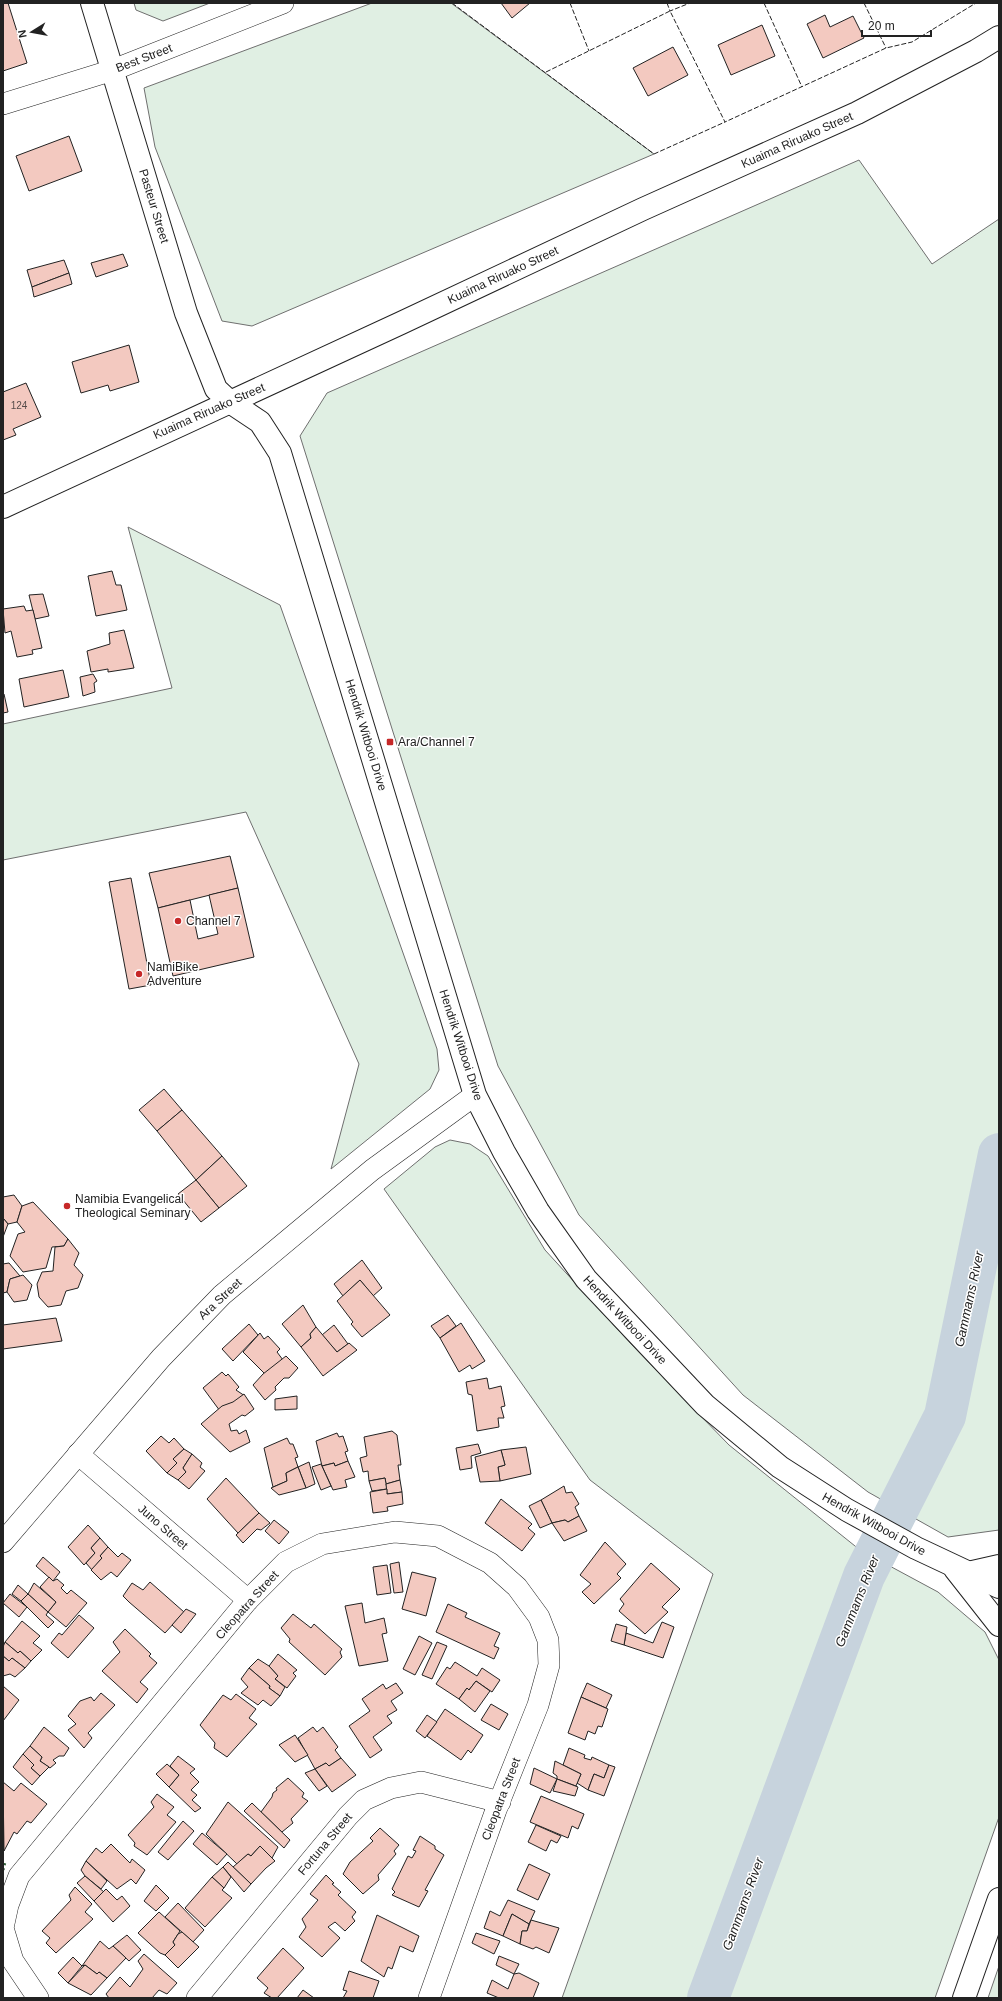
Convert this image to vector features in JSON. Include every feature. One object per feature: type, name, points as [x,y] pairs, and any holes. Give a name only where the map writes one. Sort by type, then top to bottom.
[{"type":"main road","name":"Pasteur Street","points":[[92,3],[186,313],[216,389],[230,402]]},
{"type":"main road","name":"Kuaima Riruako Street","points":[[3,507],[642,209],[857,113],[976,51],[999,37]]},
{"type":"main road","name":"Hendrik Witbooi Drive","points":[[230,402],[260,422],[280,453],[475,1095],[504,1152],[538,1211],[586,1279],[705,1405],[780,1467],[846,1510],[916,1548],[999,1587]]},
{"type":"main road","points":[[960,1569],[999,1566]]},
{"type":"main road","points":[[960,1569],[999,1625]]},
{"type":"main road","points":[[964,1998],[999,1899]]},
{"type":"street","name":"Best Street","points":[[3,104],[113,70],[283,3]]},
{"type":"street","name":"Ara Street","points":[[3,1542],[161,1358],[222,1295],[372,1170],[475,1095]]},
{"type":"street","name":"Juno Street","points":[[78,1454],[248,1600]]},
{"type":"street","name":"Cleopatra Street","points":[[38,1998],[13,1960],[3,1928],[8,1905],[19,1876],[248,1600],[286,1562],[322,1544],[395,1532],[438,1536],[490,1563],[517,1587],[539,1618],[549,1646],[549,1665],[538,1705],[500,1802],[429,1998]]},
{"type":"street","name":"Fortuna Street","points":[[197,1998],[348,1816],[364,1800],[391,1788],[421,1782],[500,1802]]},
{"type":"green space","points":[[134,3],[210,3],[163,21],[136,10]]},
{"type":"green space","points":[[372,3],[451,3],[654,154],[252,326],[222,321],[155,147],[144,88]]},
{"type":"green space","points":[[859,160],[932,264],[999,219],[999,1530],[948,1537],[868,1492],[743,1395],[579,1215],[498,1066],[300,436],[327,393]]},
{"type":"green space","points":[[128,527],[280,605],[437,1049],[439,1070],[430,1089],[331,1169],[359,1064],[246,812],[3,860],[3,724],[172,688]]},
{"type":"green space","points":[[450,1140],[470,1144],[488,1156],[545,1250],[633,1346],[729,1445],[860,1550],[938,1592],[985,1632],[999,1660],[999,1817],[935,1998],[562,1998],[713,1574],[590,1480],[384,1189],[435,1147]]},
{"type":"green space","points":[[999,1966],[999,1998],[988,1998]]},
{"type":"building","points":[[3,3],[8,3],[27,63],[3,71]]},
{"type":"building","points":[[501,3],[530,3],[512,18]]},
{"type":"building","points":[[825,15],[830,27],[853,16],[864,38],[823,58],[807,24]]},
{"type":"building","points":[[762,25],[775,56],[731,75],[718,45]]},
{"type":"building","points":[[673,47],[688,75],[648,96],[633,68]]},
{"type":"building","points":[[69,136],[82,171],[29,191],[16,156]]},
{"type":"building","points":[[123,254],[128,266],[96,277],[91,263]]},
{"type":"building","points":[[64,260],[69,273],[32,287],[27,270]]},
{"type":"building","points":[[69,273],[72,284],[34,297],[32,287]]},
{"type":"building","points":[[129,345],[139,382],[110,391],[108,385],[81,393],[72,362]]},
{"type":"building","points":[[26,383],[41,417],[13,429],[16,435],[3,440],[3,392]]},
{"type":"building","points":[[112,571],[116,585],[121,585],[127,610],[96,616],[88,576]]},
{"type":"building","points":[[43,594],[49,616],[35,619],[29,595]]},
{"type":"building","points":[[24,606],[26,611],[33,610],[42,648],[32,650],[33,654],[17,657],[11,631],[5,633],[3,609]]},
{"type":"building","points":[[124,630],[134,668],[108,672],[108,669],[91,672],[87,651],[110,644],[109,633]]},
{"type":"building","points":[[63,670],[69,697],[24,707],[19,679]]},
{"type":"building","points":[[93,674],[97,681],[94,683],[95,692],[83,696],[80,677]]},
{"type":"building","points":[[4,694],[8,712],[3,713],[3,695]]},
{"type":"building","points":[[230,856],[238,888],[158,908],[149,873]]},
{"type":"building","points":[[131,878],[151,985],[129,989],[109,882]]},
{"type":"building","name":"Channel 7","points":[[238,888],[254,957],[173,976],[158,908],[190,900],[198,939],[218,934],[209,895]]},
{"type":"building","points":[[164,1089],[182,1110],[157,1131],[139,1110]]},
{"type":"building","points":[[182,1110],[222,1156],[196,1180],[157,1131]]},
{"type":"building","points":[[222,1156],[247,1186],[219,1208],[196,1180]]},
{"type":"building","points":[[196,1180],[219,1208],[201,1222],[178,1194]]},
{"type":"building","points":[[14,1195],[22,1206],[17,1222],[8,1224],[3,1218],[3,1197]]},
{"type":"building","points":[[33,1202],[68,1239],[64,1246],[52,1247],[46,1268],[23,1272],[10,1256],[18,1234],[25,1232],[17,1222],[22,1206]]},
{"type":"building","points":[[3,1218],[8,1224],[3,1237]]},
{"type":"building","points":[[68,1239],[79,1253],[74,1265],[83,1275],[78,1288],[66,1291],[61,1305],[48,1307],[39,1297],[37,1284],[42,1272],[53,1271],[55,1247],[64,1246]]},
{"type":"building","points":[[362,1260],[382,1288],[373,1296],[360,1280],[343,1296],[334,1284]]},
{"type":"building","points":[[9,1263],[20,1276],[10,1279],[7,1292],[3,1293],[3,1264]]},
{"type":"building","points":[[23,1275],[32,1285],[27,1300],[14,1302],[7,1292],[10,1279]]},
{"type":"building","points":[[360,1280],[390,1315],[362,1337],[351,1324],[353,1322],[337,1301]]},
{"type":"building","points":[[303,1305],[316,1327],[310,1334],[311,1338],[301,1347],[282,1324]]},
{"type":"building","points":[[448,1315],[456,1326],[440,1338],[431,1326]]},
{"type":"building","points":[[56,1318],[62,1341],[3,1349],[3,1325]]},
{"type":"building","points":[[461,1323],[485,1361],[472,1369],[470,1365],[459,1372],[440,1338]]},
{"type":"building","points":[[249,1324],[258,1335],[233,1361],[222,1349]]},
{"type":"building","points":[[334,1325],[348,1344],[337,1352],[322,1335]]},
{"type":"building","points":[[316,1327],[337,1352],[349,1343],[357,1350],[323,1376],[301,1347],[311,1338],[310,1334]]},
{"type":"building","points":[[260,1333],[264,1339],[268,1336],[280,1349],[277,1352],[283,1360],[265,1374],[243,1352]]},
{"type":"building","points":[[286,1356],[298,1368],[289,1378],[284,1378],[275,1387],[276,1390],[265,1400],[253,1385],[263,1374]]},
{"type":"building","points":[[222,1372],[226,1376],[228,1374],[239,1387],[236,1390],[245,1396],[232,1408],[229,1404],[220,1411],[203,1388]]},
{"type":"building","points":[[487,1378],[489,1389],[501,1386],[505,1406],[501,1407],[504,1418],[498,1418],[499,1427],[477,1431],[472,1395],[468,1394],[466,1382]]},
{"type":"building","points":[[244,1394],[254,1409],[245,1416],[242,1415],[229,1424],[231,1431],[237,1430],[239,1434],[246,1430],[250,1442],[230,1452],[201,1424],[222,1406],[233,1402]]},
{"type":"building","points":[[297,1396],[297,1409],[275,1410],[275,1399]]},
{"type":"building","points":[[392,1431],[397,1435],[401,1465],[398,1465],[400,1480],[386,1484],[385,1478],[369,1481],[368,1471],[363,1472],[360,1458],[367,1456],[364,1437]]},
{"type":"building","points":[[337,1433],[339,1437],[343,1436],[348,1451],[345,1452],[348,1461],[335,1466],[334,1463],[322,1466],[316,1441]]},
{"type":"building","points":[[161,1436],[169,1443],[174,1438],[184,1449],[173,1459],[177,1463],[167,1473],[146,1451]]},
{"type":"building","points":[[287,1438],[290,1444],[293,1444],[298,1457],[295,1458],[298,1467],[286,1473],[287,1481],[273,1487],[264,1448]]},
{"type":"building","points":[[478,1444],[481,1453],[471,1456],[472,1468],[460,1470],[456,1448]]},
{"type":"building","points":[[526,1447],[531,1474],[500,1481],[498,1467],[505,1465],[501,1450]]},
{"type":"building","points":[[184,1449],[192,1454],[183,1468],[186,1472],[178,1480],[167,1473],[177,1463],[173,1459]]},
{"type":"building","points":[[501,1450],[505,1465],[498,1467],[500,1481],[480,1482],[475,1457]]},
{"type":"building","points":[[192,1454],[202,1463],[200,1467],[205,1471],[189,1489],[178,1480],[186,1472],[183,1468]]},
{"type":"building","points":[[348,1461],[355,1477],[345,1480],[347,1487],[333,1490],[322,1466],[334,1463],[335,1466]]},
{"type":"building","points":[[309,1462],[315,1484],[306,1488],[298,1467]]},
{"type":"building","points":[[321,1464],[331,1486],[321,1490],[312,1467]]},
{"type":"building","points":[[298,1467],[306,1488],[279,1495],[271,1488],[287,1481],[286,1473]]},
{"type":"building","points":[[226,1478],[259,1513],[238,1533],[207,1499]]},
{"type":"building","points":[[385,1478],[387,1489],[372,1491],[369,1481]]},
{"type":"building","points":[[400,1480],[402,1492],[387,1494],[386,1484]]},
{"type":"building","points":[[564,1486],[566,1493],[572,1492],[579,1504],[575,1507],[579,1516],[568,1522],[565,1520],[552,1523],[541,1500]]},
{"type":"building","points":[[387,1489],[387,1494],[402,1492],[403,1504],[387,1507],[388,1511],[373,1513],[370,1492]]},
{"type":"building","points":[[501,1499],[532,1524],[528,1528],[535,1534],[522,1551],[485,1523]]},
{"type":"building","points":[[541,1500],[552,1523],[540,1528],[529,1506]]},
{"type":"building","points":[[259,1513],[270,1523],[261,1530],[257,1529],[243,1543],[236,1535]]},
{"type":"building","points":[[579,1516],[587,1531],[564,1541],[552,1523],[565,1520],[568,1522]]},
{"type":"building","points":[[274,1520],[289,1532],[279,1544],[265,1531]]},
{"type":"building","points":[[88,1525],[100,1538],[91,1548],[95,1553],[84,1565],[68,1547]]},
{"type":"building","points":[[100,1538],[108,1547],[100,1556],[102,1558],[92,1570],[86,1563],[95,1553],[91,1548]]},
{"type":"building","points":[[605,1542],[626,1564],[617,1574],[621,1578],[594,1604],[582,1592],[591,1584],[580,1575]]},
{"type":"building","points":[[108,1547],[118,1557],[122,1553],[131,1560],[117,1577],[111,1572],[101,1580],[91,1570],[102,1558],[100,1556]]},
{"type":"building","points":[[43,1557],[60,1572],[53,1581],[36,1566]]},
{"type":"building","points":[[399,1562],[403,1592],[394,1593],[390,1564]]},
{"type":"building","points":[[651,1563],[680,1589],[662,1607],[668,1612],[645,1634],[619,1611],[624,1604],[620,1599]]},
{"type":"building","points":[[387,1565],[391,1593],[377,1595],[373,1567]]},
{"type":"building","points":[[412,1572],[436,1578],[426,1616],[402,1609]]},
{"type":"building","points":[[49,1577],[53,1581],[57,1579],[64,1585],[61,1588],[67,1594],[71,1590],[87,1603],[66,1627],[48,1612],[56,1602],[40,1587]]},
{"type":"building","points":[[150,1582],[184,1612],[165,1633],[123,1596],[132,1583],[143,1590]]},
{"type":"building","points":[[34,1583],[56,1602],[48,1612],[28,1594]]},
{"type":"building","points":[[18,1585],[28,1594],[21,1601],[12,1594]]},
{"type":"building","points":[[10,1594],[27,1607],[19,1617],[3,1603]]},
{"type":"building","points":[[28,1594],[48,1612],[46,1615],[54,1622],[48,1628],[21,1601]]},
{"type":"building","points":[[362,1603],[365,1623],[384,1618],[387,1633],[382,1634],[388,1661],[359,1666],[345,1606]]},
{"type":"building","points":[[448,1604],[467,1613],[465,1617],[500,1633],[494,1646],[499,1648],[494,1659],[436,1632]]},
{"type":"building","points":[[186,1609],[196,1614],[181,1633],[172,1625]]},
{"type":"building","points":[[293,1614],[311,1628],[314,1624],[342,1649],[340,1652],[342,1657],[325,1675],[289,1642],[290,1639],[281,1628]]},
{"type":"building","points":[[79,1615],[94,1628],[68,1658],[51,1643],[59,1633],[62,1635]]},
{"type":"building","points":[[22,1621],[40,1636],[33,1643],[42,1650],[31,1661],[20,1651],[18,1653],[5,1642]]},
{"type":"building","points":[[662,1622],[674,1627],[663,1658],[624,1645],[626,1633],[653,1643]]},
{"type":"building","points":[[616,1624],[627,1627],[624,1645],[611,1641]]},
{"type":"building","points":[[125,1629],[151,1654],[149,1656],[157,1663],[140,1682],[148,1689],[137,1703],[102,1671],[120,1652],[113,1642]]},
{"type":"building","points":[[419,1636],[432,1643],[415,1675],[403,1669]]},
{"type":"building","points":[[5,1642],[18,1653],[20,1651],[31,1661],[25,1668],[12,1658],[9,1661],[3,1656],[3,1647]]},
{"type":"building","points":[[437,1642],[447,1646],[432,1679],[422,1675]]},
{"type":"building","points":[[278,1654],[297,1670],[293,1673],[296,1676],[287,1688],[275,1679],[278,1676],[269,1666]]},
{"type":"building","points":[[3,1656],[9,1661],[12,1658],[25,1668],[15,1677],[10,1674],[3,1676]]},
{"type":"building","points":[[258,1659],[269,1666],[278,1676],[275,1679],[285,1687],[280,1696],[269,1688],[270,1686],[249,1668]]},
{"type":"building","points":[[455,1662],[477,1676],[482,1668],[500,1680],[492,1692],[476,1681],[469,1690],[467,1688],[459,1699],[436,1684],[447,1667],[450,1669]]},
{"type":"building","points":[[249,1668],[270,1686],[269,1688],[280,1696],[271,1706],[263,1700],[258,1705],[241,1693],[248,1687],[241,1679]]},
{"type":"building","points":[[476,1681],[490,1691],[475,1712],[459,1699],[467,1688],[469,1690]]},
{"type":"building","points":[[396,1683],[403,1693],[391,1701],[397,1710],[387,1716],[392,1723],[373,1737],[382,1750],[370,1758],[349,1726],[370,1711],[362,1699],[383,1684],[386,1689]]},
{"type":"building","points":[[587,1683],[612,1695],[606,1708],[581,1697]]},
{"type":"building","points":[[3,1686],[19,1700],[3,1721]]},
{"type":"building","points":[[101,1693],[115,1705],[88,1733],[92,1738],[84,1748],[68,1730],[76,1724],[68,1716],[80,1701],[91,1697],[94,1701]]},
{"type":"building","points":[[236,1694],[256,1709],[249,1718],[257,1724],[227,1757],[214,1748],[215,1743],[200,1725],[223,1695],[231,1700]]},
{"type":"building","points":[[581,1697],[608,1709],[602,1727],[598,1726],[595,1734],[588,1731],[585,1740],[568,1733]]},
{"type":"building","points":[[491,1704],[508,1714],[499,1730],[481,1720]]},
{"type":"building","points":[[445,1709],[483,1735],[471,1753],[468,1750],[461,1760],[427,1736]]},
{"type":"building","points":[[427,1715],[437,1722],[425,1738],[416,1731]]},
{"type":"building","points":[[44,1727],[69,1748],[64,1756],[59,1756],[53,1760],[56,1763],[50,1768],[40,1761],[42,1757],[30,1746]]},
{"type":"building","points":[[313,1727],[317,1732],[323,1727],[338,1747],[335,1750],[341,1758],[329,1766],[326,1763],[315,1769],[298,1738]]},
{"type":"building","points":[[295,1735],[308,1755],[295,1762],[279,1745]]},
{"type":"building","points":[[30,1746],[42,1757],[40,1761],[49,1767],[40,1776],[31,1768],[34,1765],[23,1754]]},
{"type":"building","points":[[569,1748],[585,1755],[584,1758],[591,1760],[592,1757],[609,1765],[604,1778],[594,1774],[588,1790],[577,1783],[581,1774],[563,1765]]},
{"type":"building","points":[[23,1754],[34,1765],[31,1768],[40,1776],[32,1785],[13,1767]]},
{"type":"building","points":[[178,1756],[195,1769],[190,1773],[199,1782],[191,1790],[197,1795],[192,1800],[201,1808],[195,1812],[169,1787],[179,1775],[170,1766]]},
{"type":"building","points":[[341,1758],[356,1775],[332,1792],[315,1769],[326,1763],[329,1766]]},
{"type":"building","points":[[555,1761],[581,1774],[576,1786],[557,1779],[557,1776],[553,1773]]},
{"type":"building","points":[[167,1764],[179,1775],[169,1787],[156,1774]]},
{"type":"building","points":[[609,1765],[615,1767],[604,1796],[588,1790],[594,1774],[604,1778]]},
{"type":"building","points":[[534,1768],[557,1779],[550,1793],[530,1784]]},
{"type":"building","points":[[315,1769],[327,1786],[319,1791],[305,1773]]},
{"type":"building","points":[[288,1778],[304,1793],[302,1797],[308,1801],[291,1819],[293,1823],[282,1832],[261,1812],[272,1797],[273,1793],[277,1790],[276,1788]]},
{"type":"building","points":[[557,1779],[578,1787],[575,1796],[553,1791]]},
{"type":"building","points":[[3,1782],[14,1791],[21,1783],[47,1804],[31,1823],[27,1821],[17,1834],[14,1832],[4,1851]]},
{"type":"building","points":[[157,1794],[174,1807],[167,1815],[176,1822],[147,1855],[134,1846],[135,1843],[128,1835],[154,1807],[151,1802]]},
{"type":"building","points":[[541,1796],[584,1814],[578,1829],[572,1826],[568,1838],[530,1822]]},
{"type":"building","points":[[228,1802],[278,1847],[272,1858],[260,1846],[251,1856],[248,1854],[237,1864],[206,1834]]},
{"type":"building","points":[[252,1803],[290,1840],[284,1848],[244,1811]]},
{"type":"building","points":[[183,1821],[194,1831],[168,1860],[158,1852]]},
{"type":"building","points":[[536,1825],[561,1836],[557,1843],[551,1840],[546,1851],[528,1842]]},
{"type":"building","points":[[380,1828],[399,1845],[394,1851],[396,1854],[378,1875],[379,1880],[363,1894],[343,1874],[350,1862],[373,1841],[370,1838]]},
{"type":"building","points":[[202,1833],[227,1854],[217,1865],[193,1844]]},
{"type":"building","points":[[420,1836],[435,1846],[435,1849],[444,1855],[425,1890],[428,1891],[419,1907],[392,1895],[395,1892],[392,1889],[408,1856],[412,1858],[416,1851],[413,1850]]},
{"type":"building","points":[[111,1844],[130,1863],[132,1859],[145,1870],[136,1884],[131,1879],[117,1889],[86,1861],[96,1848],[102,1853]]},
{"type":"building","points":[[260,1846],[275,1861],[251,1884],[233,1867],[248,1854],[251,1856]]},
{"type":"building","points":[[86,1861],[107,1881],[101,1889],[85,1876],[81,1870]]},
{"type":"building","points":[[228,1862],[251,1884],[244,1892],[223,1867]]},
{"type":"building","points":[[529,1864],[550,1874],[538,1900],[517,1890]]},
{"type":"building","points":[[223,1867],[231,1877],[224,1888],[212,1877]]},
{"type":"building","points":[[326,1875],[334,1883],[332,1884],[341,1892],[338,1895],[356,1912],[352,1917],[355,1921],[345,1931],[335,1922],[328,1927],[340,1938],[322,1957],[299,1937],[306,1927],[302,1919],[318,1900],[310,1894]]},
{"type":"building","points":[[85,1876],[104,1892],[94,1901],[77,1883]]},
{"type":"building","points":[[212,1877],[224,1888],[222,1890],[232,1898],[205,1927],[185,1908]]},
{"type":"building","points":[[156,1885],[169,1898],[156,1911],[144,1901]]},
{"type":"building","points":[[75,1887],[92,1904],[85,1912],[93,1919],[56,1953],[46,1943],[50,1938],[42,1931],[71,1900],[69,1895]]},
{"type":"building","points":[[106,1889],[117,1900],[122,1896],[130,1906],[113,1922],[94,1901]]},
{"type":"building","points":[[508,1900],[535,1911],[529,1924],[512,1914],[503,1936],[484,1928],[490,1911],[500,1916]]},
{"type":"building","points":[[178,1903],[204,1930],[193,1942],[165,1917]]},
{"type":"building","points":[[159,1912],[180,1931],[173,1942],[175,1945],[165,1955],[160,1953],[138,1933]]},
{"type":"building","points":[[512,1914],[529,1924],[527,1931],[522,1931],[520,1944],[503,1936]]},
{"type":"building","points":[[377,1915],[419,1936],[413,1952],[400,1946],[392,1969],[388,1967],[384,1977],[361,1961]]},
{"type":"building","points":[[531,1920],[559,1928],[549,1953],[536,1947],[533,1949],[520,1944],[522,1931],[527,1931]]},
{"type":"building","points":[[182,1932],[199,1947],[178,1968],[165,1955],[175,1945],[173,1942],[178,1934]]},
{"type":"building","points":[[476,1933],[500,1941],[494,1954],[472,1943]]},
{"type":"building","points":[[127,1935],[141,1950],[129,1961],[113,1946]]},
{"type":"building","points":[[100,1941],[109,1949],[113,1946],[126,1958],[107,1978],[99,1972],[97,1974],[85,1965],[82,1966]]},
{"type":"building","points":[[283,1948],[304,1968],[277,1998],[272,1998],[264,1993],[268,1988],[257,1978]]},
{"type":"building","points":[[144,1954],[177,1983],[167,1994],[159,1990],[152,1998],[109,1998],[106,1994],[120,1977],[130,1987],[143,1969],[138,1961]]},
{"type":"building","points":[[499,1956],[519,1964],[514,1974],[496,1965]]},
{"type":"building","points":[[73,1957],[82,1966],[68,1983],[58,1973]]},
{"type":"building","points":[[85,1965],[97,1974],[99,1972],[107,1978],[91,1995],[68,1983]]},
{"type":"building","points":[[349,1971],[379,1981],[373,1998],[343,1998],[347,1991],[343,1990]]},
{"type":"building","points":[[519,1973],[539,1983],[533,1998],[499,1998],[487,1993],[492,1980],[508,1989],[514,1974]]},
{"type":"building","points":[[303,1990],[314,1998],[297,1998]]},
{"type":"waterway","name":"Gammams River","points":[[708,1998],[864,1576],[945,1416],[999,1154]]},
{"type":"hedge","points":[[3,1870],[5,1862]]},
{"type":"fence","points":[[452,3],[654,154],[725,122]]},
{"type":"fence","points":[[570,3],[589,51]]},
{"type":"fence","points":[[667,3],[670,11],[690,3]]},
{"type":"fence","points":[[764,3],[802,87]]},
{"type":"fence","points":[[864,3],[886,48]]},
{"type":"fence","points":[[546,72],[670,11],[725,122],[886,48],[912,42],[976,3]]},
{"type":"place","name":"Ara/Channel 7","points":[[390,742]]},
{"type":"place","name":"Channel 7","points":[[178,921]]},
{"type":"place","name":"NamiBike Adventure","points":[[139,974]]},
{"type":"place","name":"Namibia Evangelical Theological Seminary","points":[[67,1206]]}]
